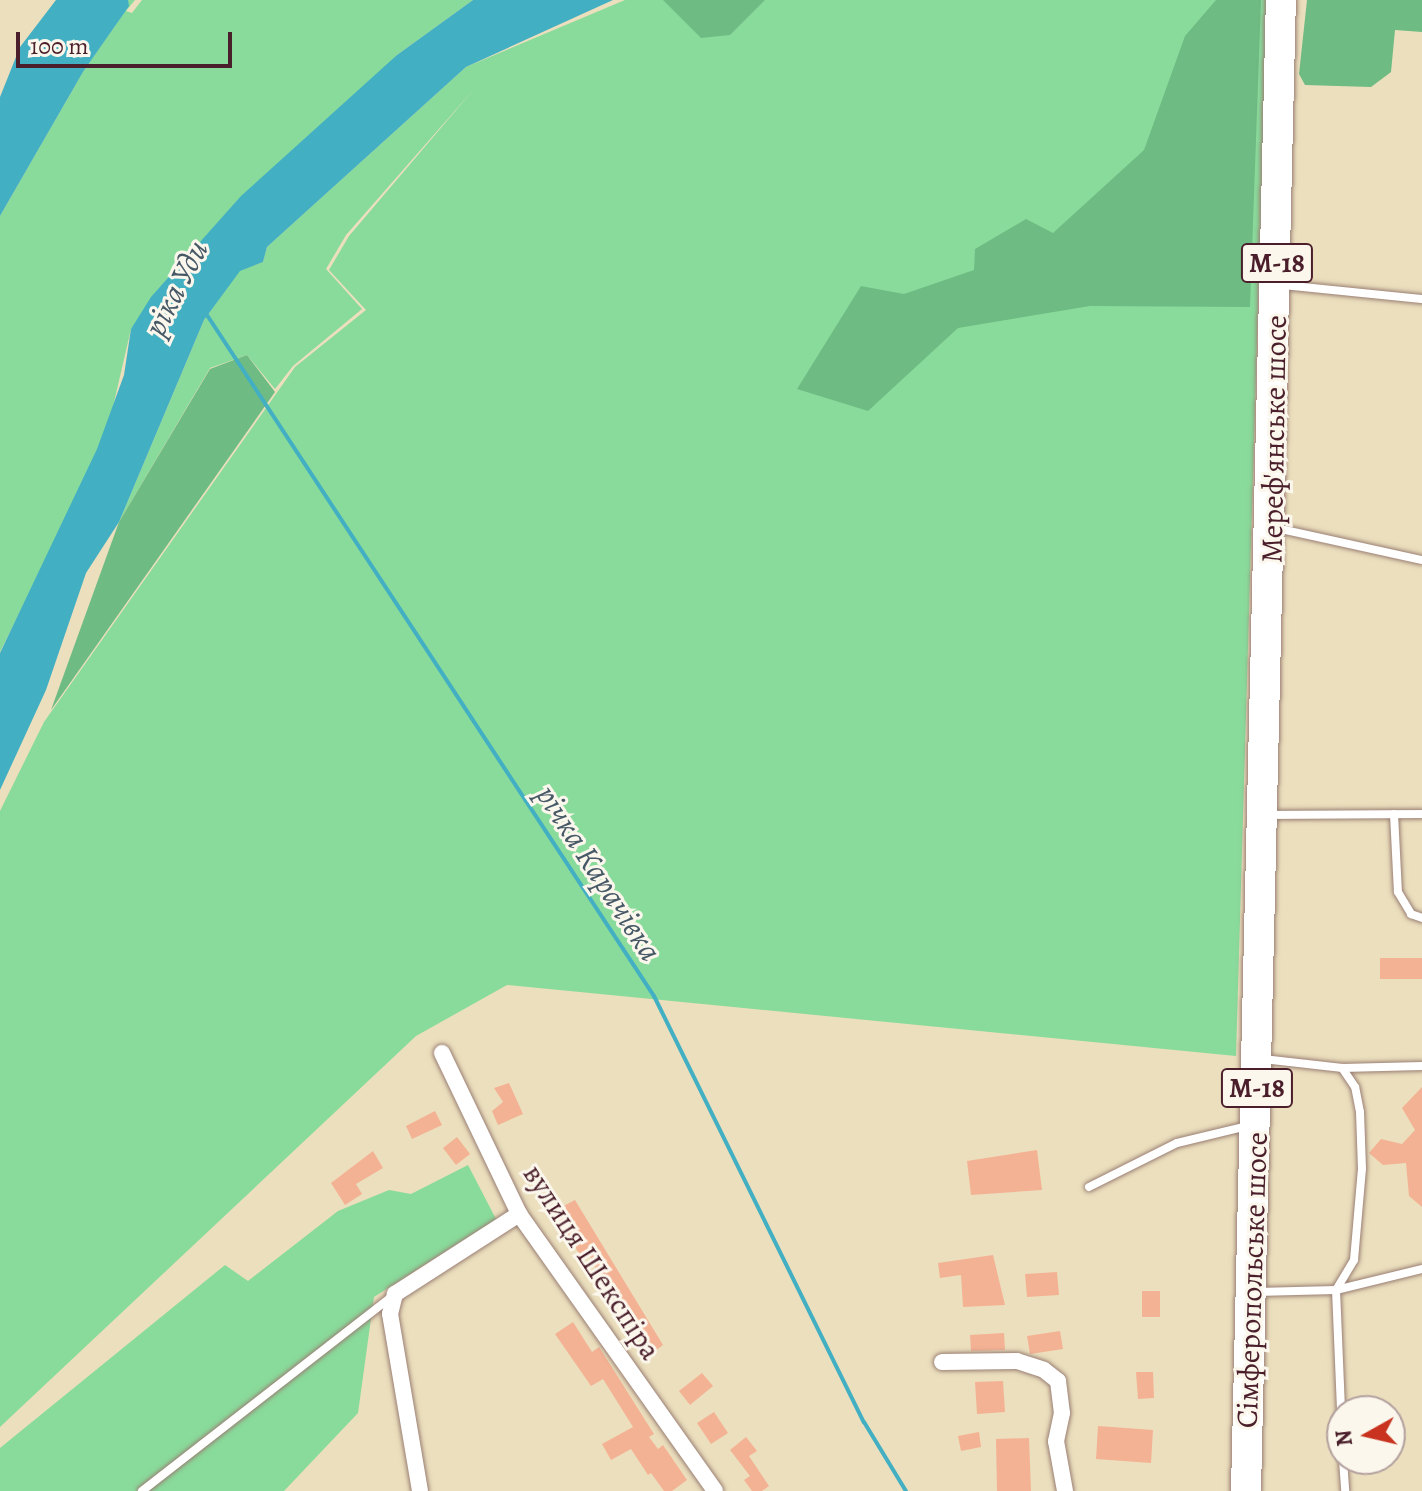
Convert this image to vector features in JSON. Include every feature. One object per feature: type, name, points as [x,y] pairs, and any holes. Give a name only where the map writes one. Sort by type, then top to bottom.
[{"type":"highway","name":"Мереф'янське шосе","points":[[1269,686],[1281,0]]},
{"type":"highway","name":"Сімферопольське шосе","points":[[1246,1491],[1269,686]]},
{"type":"street","name":"вулиця Шекспіра","points":[[442,1053],[519,1214],[715,1491]]},
{"type":"street","points":[[420,1491],[390,1314],[395,1294],[519,1214]]},
{"type":"street","points":[[942,1362],[1017,1361],[1044,1370],[1058,1381],[1062,1413],[1056,1441],[1065,1491]]},
{"type":"lane","points":[[1277,285],[1422,299]]},
{"type":"lane","points":[[1272,527],[1422,560]]},
{"type":"lane","points":[[1394,814],[1398,892],[1411,914],[1422,918]]},
{"type":"lane","points":[[1265,815],[1422,814]]},
{"type":"lane","points":[[1258,1058],[1342,1068],[1422,1066]]},
{"type":"lane","points":[[1340,1395],[1336,1290],[1354,1260],[1362,1169],[1360,1112],[1355,1087],[1342,1068]]},
{"type":"lane","points":[[1089,1187],[1177,1143],[1256,1124]]},
{"type":"lane","points":[[1252,1292],[1336,1290],[1422,1269]]},
{"type":"lane","points":[[142,1491],[395,1294]]},
{"type":"green space","points":[[125,0],[135,0],[126,11],[132,13],[142,0],[473,0],[397,55],[131,329],[105,441],[0,652],[0,216],[83,72],[125,11]]},
{"type":"green space","points":[[625,0],[1267,0],[1236,1056],[507,985],[416,1036],[0,1427],[0,811],[44,722],[295,367],[366,310],[329,270],[349,236],[474,89],[346,235],[326,269],[362,309],[293,366],[275,389],[247,355],[210,368],[119,522],[204,320],[240,270],[263,262],[267,247],[466,67]]},
{"type":"green space","points":[[663,0],[765,0],[730,35],[701,38]]},
{"type":"green space","points":[[1216,0],[1261,0],[1250,307],[1090,306],[958,328],[868,411],[797,389],[861,286],[904,294],[974,270],[975,249],[1026,219],[1053,233],[1144,150],[1185,36]]},
{"type":"green space","points":[[1307,0],[1422,0],[1422,32],[1395,30],[1391,72],[1371,87],[1305,85],[1299,74]]},
{"type":"green space","points":[[247,355],[275,392],[51,710],[119,522],[210,369]]},
{"type":"green space","points":[[468,1165],[496,1219],[374,1297],[358,1413],[284,1491],[0,1491],[0,1448],[225,1265],[248,1281],[338,1211],[389,1190],[411,1194]]},
{"type":"water","points":[[56,0],[128,0],[129,6],[83,72],[0,216],[0,97],[20,47]]},
{"type":"water","name":"ріка Уди","points":[[473,0],[613,0],[466,67],[267,247],[263,262],[240,271],[204,320],[119,522],[86,573],[46,690],[0,790],[0,653],[97,449],[124,375],[131,329],[151,297],[241,196],[397,55]]},
{"type":"building","points":[[1380,958],[1422,958],[1422,979],[1380,979]]},
{"type":"building","points":[[509,1083],[523,1114],[498,1125],[492,1111],[503,1102],[494,1088]]},
{"type":"building","points":[[1422,1087],[1422,1207],[1409,1196],[1406,1163],[1383,1165],[1369,1153],[1381,1139],[1402,1144],[1415,1130],[1402,1108]]},
{"type":"building","points":[[435,1111],[442,1125],[412,1139],[406,1126]]},
{"type":"building","points":[[457,1137],[470,1154],[456,1165],[443,1148]]},
{"type":"building","points":[[1037,1150],[1042,1190],[971,1195],[967,1161]]},
{"type":"building","points":[[373,1151],[383,1168],[356,1184],[362,1194],[345,1205],[331,1183]]},
{"type":"building","points":[[575,1200],[663,1345],[651,1354],[617,1303],[613,1306],[589,1254],[582,1258],[552,1212]]},
{"type":"building","points":[[993,1255],[1005,1305],[963,1307],[961,1275],[940,1278],[938,1263]]},
{"type":"building","points":[[1057,1272],[1059,1295],[1027,1297],[1025,1274]]},
{"type":"building","points":[[1142,1291],[1160,1291],[1160,1317],[1142,1317]]},
{"type":"building","points":[[573,1322],[592,1352],[599,1347],[654,1434],[649,1437],[658,1449],[663,1445],[687,1480],[672,1491],[664,1491],[651,1473],[648,1475],[631,1449],[611,1460],[602,1444],[633,1427],[603,1379],[591,1386],[555,1334]]},
{"type":"building","points":[[1060,1331],[1063,1349],[1030,1354],[1027,1336]]},
{"type":"building","points":[[1004,1333],[1005,1350],[971,1351],[970,1335]]},
{"type":"building","points":[[1136,1372],[1153,1372],[1154,1398],[1138,1399]]},
{"type":"building","points":[[702,1373],[713,1386],[690,1405],[679,1391]]},
{"type":"building","points":[[1003,1381],[1005,1412],[977,1414],[975,1382]]},
{"type":"building","points":[[714,1412],[728,1433],[711,1444],[697,1423]]},
{"type":"building","points":[[1098,1426],[1153,1430],[1151,1463],[1096,1459]]},
{"type":"building","points":[[979,1432],[981,1447],[961,1451],[958,1436]]},
{"type":"building","points":[[746,1437],[757,1451],[749,1456],[769,1486],[762,1491],[752,1491],[744,1480],[750,1476],[730,1450]]},
{"type":"building","points":[[1029,1438],[1031,1491],[997,1491],[996,1439]]},
{"type":"waterway","name":"річка Карачівка","points":[[205,312],[654,996],[864,1422],[906,1491]]}]
